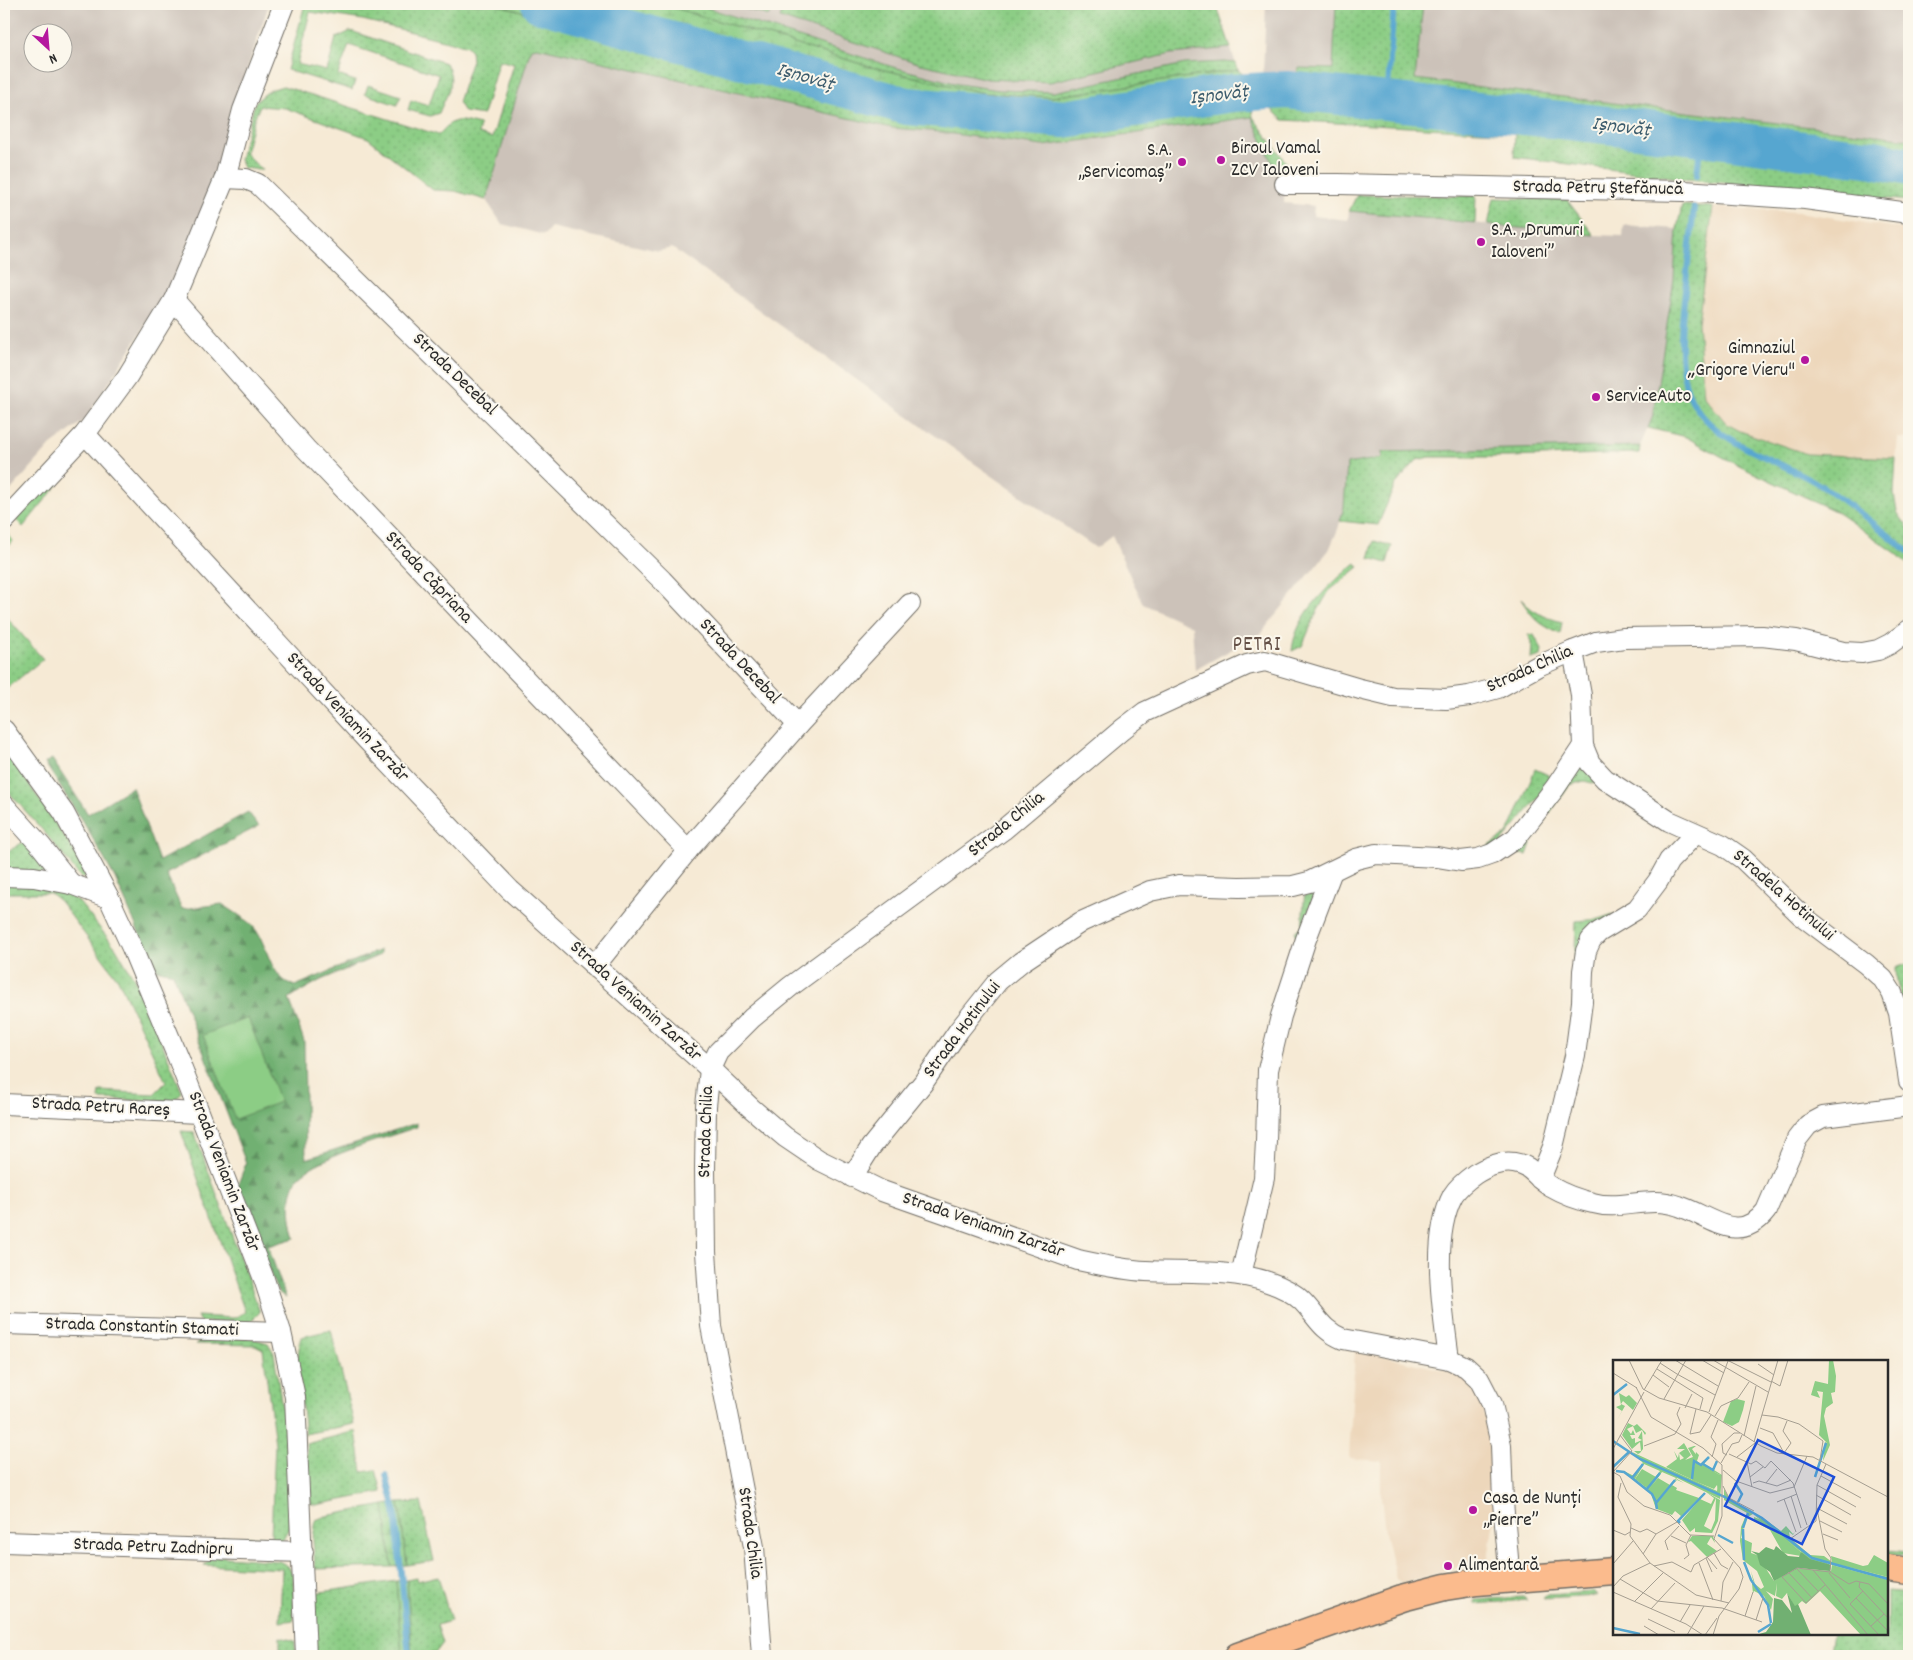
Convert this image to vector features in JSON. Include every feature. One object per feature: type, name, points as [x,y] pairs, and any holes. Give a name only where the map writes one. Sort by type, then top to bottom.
[{"type":"main road","points":[[1888,1568],[1909,1571]]},
{"type":"main road","points":[[1238,1656],[1266,1653],[1402,1598],[1445,1587],[1613,1572]]},
{"type":"street","points":[[4,521],[85,434],[127,377],[174,300],[225,178],[244,110],[284,4]]},
{"type":"street","name":"Strada Decebal","points":[[225,178],[246,178],[265,190],[662,580],[798,726]]},
{"type":"street","name":"Strada Petru Ştefănucă","points":[[1285,184],[1684,191],[1805,199],[1909,213]]},
{"type":"street","name":"Strada Căpriana","points":[[174,300],[306,449],[688,850]]},
{"type":"street","name":"Strada Veniamin Zarzăr","points":[[85,434],[367,740],[503,883],[751,1108],[785,1137],[818,1160],[882,1191],[1078,1260],[1127,1270],[1241,1275],[1269,1282],[1293,1293],[1322,1326],[1332,1334],[1343,1339],[1448,1359],[1466,1366],[1479,1379],[1492,1404],[1501,1444],[1503,1502],[1510,1580]]},
{"type":"street","points":[[594,967],[688,850],[910,604]]},
{"type":"street","name":"Strada Chilia","points":[[762,1656],[754,1547],[711,1326],[706,1252],[704,1169],[706,1106],[710,1070],[718,1052],[752,1018],[798,981],[1003,830],[1145,712],[1247,664],[1265,661],[1360,689],[1393,696],[1446,699],[1469,696],[1498,688],[1538,666],[1596,642],[1624,638],[1762,636],[1796,640],[1843,652],[1862,653],[1878,650],[1909,630]]},
{"type":"street","points":[[1540,1179],[1553,1147],[1575,1056],[1582,1002],[1582,971],[1586,951],[1599,932],[1637,909],[1658,881],[1669,861],[1683,844],[1695,834],[1669,821],[1605,779],[1590,763],[1583,746],[1581,695],[1573,651]]},
{"type":"street","name":"Strada Veniamin Zarzăr","points":[[4,730],[64,813],[108,898],[167,1030],[264,1279],[281,1332],[295,1397],[306,1656]]},
{"type":"street","name":"Strada Hotinului","points":[[852,1177],[871,1147],[923,1083],[959,1030],[998,981],[1021,962],[1081,922],[1150,891],[1179,885],[1293,886],[1309,882],[1356,859],[1376,854],[1437,857],[1461,861],[1478,859],[1492,854],[1516,838],[1556,788],[1583,746]]},
{"type":"street","points":[[4,805],[41,846],[71,884]]},
{"type":"street","name":"Stradela Hotinului","points":[[1695,834],[1723,845],[1743,859],[1801,915],[1866,964],[1883,980],[1892,993],[1900,1013],[1909,1081]]},
{"type":"street","points":[[1241,1275],[1264,1178],[1268,1070],[1281,1016],[1306,939],[1332,871]]},
{"type":"street","points":[[4,876],[34,877],[71,884],[108,898]]},
{"type":"street","points":[[1448,1359],[1442,1307],[1440,1258],[1446,1210],[1454,1193],[1470,1178],[1487,1167],[1500,1163],[1528,1166],[1540,1179],[1551,1187],[1594,1204],[1608,1206],[1656,1201],[1695,1211],[1723,1226],[1743,1228],[1759,1220],[1766,1211],[1797,1139],[1808,1125],[1823,1117],[1909,1106],[1909,1094]]},
{"type":"street","name":"Strada Petru Rareș","points":[[4,1104],[199,1113]]},
{"type":"street","name":"Strada Constantin Stamati","points":[[4,1324],[281,1332]]},
{"type":"street","name":"Strada Petru Zadnipru","points":[[4,1542],[303,1552]]},
{"type":"shaded area","points":[[4,4],[269,4],[237,99],[207,204],[167,292],[85,420],[51,445],[10,491],[4,493]]},
{"type":"shaded area","points":[[661,4],[1216,4],[1238,70],[1052,97],[984,93]]},
{"type":"shaded area","points":[[1266,4],[1336,4],[1333,69],[1299,68],[1298,74],[1263,73]]},
{"type":"shaded area","points":[[1423,4],[1909,4],[1909,139],[1415,79]]},
{"type":"shaded area","points":[[531,47],[892,128],[1043,145],[1253,117],[1275,169],[1285,170],[1284,203],[1314,206],[1313,216],[1348,220],[1349,211],[1594,235],[1623,236],[1624,225],[1677,229],[1674,279],[1653,416],[1640,446],[1383,452],[1382,457],[1347,464],[1344,507],[1338,529],[1329,550],[1261,633],[1195,670],[1192,626],[1143,604],[1112,536],[1096,548],[672,248],[659,251],[551,227],[544,235],[502,224],[486,200]]},
{"type":"shaded area","name":"Gimnaziul ,,Grigore Vieru\"","points":[[1713,207],[1798,212],[1909,230],[1909,439],[1898,438],[1896,458],[1807,454],[1740,431],[1727,424],[1704,396],[1698,323]]},
{"type":"shaded area","points":[[1355,1350],[1448,1371],[1468,1379],[1479,1396],[1491,1434],[1495,1514],[1488,1559],[1402,1583],[1396,1579],[1385,1532],[1381,1496],[1381,1461],[1349,1458]]},
{"type":"green space","points":[[305,4],[495,4],[900,114],[1056,130],[1251,101],[1253,117],[1291,169],[1275,169],[1252,117],[1043,146],[931,131],[892,128],[537,47],[531,48],[486,200],[455,191],[433,190],[368,138],[285,108],[260,106],[254,119],[245,153],[262,170],[243,168],[240,159],[255,102],[270,90],[283,86],[439,135],[453,122],[461,121],[480,125],[478,134],[492,138],[514,64],[499,60],[483,115],[464,112],[458,102],[472,60],[471,51],[467,46],[363,20],[310,12],[297,64],[327,71],[336,38],[351,31],[445,63],[451,75],[451,82],[439,113],[430,116],[408,110],[411,100],[429,105],[439,75],[349,45],[338,75],[355,81],[352,90],[287,70]]},
{"type":"green space","points":[[495,4],[661,4],[871,67],[984,93],[1052,97],[1238,70],[1246,77],[1251,101],[1056,130],[900,114]]},
{"type":"green space","points":[[661,4],[695,4],[893,67],[958,84],[999,90],[1054,92],[1185,64],[1236,63],[1238,70],[1052,97],[984,93],[871,67]]},
{"type":"green space","points":[[730,4],[774,4],[769,16]]},
{"type":"green space","points":[[785,4],[1216,4],[1231,48],[1171,54],[1050,82],[988,79],[921,64],[780,18]]},
{"type":"green space","points":[[1336,4],[1423,4],[1415,79],[1909,139],[1909,201],[1686,179],[1514,157],[1515,133],[1283,120],[1267,105],[1263,73],[1298,74],[1298,68],[1333,69]]},
{"type":"green space","points":[[368,85],[401,96],[397,105],[365,94]]},
{"type":"green space","points":[[1357,195],[1476,196],[1475,223],[1349,211]]},
{"type":"green space","points":[[1494,198],[1567,200],[1594,235],[1488,225]]},
{"type":"green space","points":[[1682,205],[1713,207],[1698,323],[1704,396],[1727,424],[1740,431],[1807,454],[1896,458],[1894,494],[1897,512],[1909,529],[1909,565],[1896,553],[1835,511],[1741,467],[1686,437],[1648,428],[1653,416],[1674,279],[1677,229]]},
{"type":"green space","points":[[1640,446],[1639,453],[1430,457],[1417,460],[1395,485],[1378,525],[1340,521],[1344,507],[1347,464],[1382,458],[1382,452]]},
{"type":"green space","points":[[78,452],[83,454],[23,527],[15,519]]},
{"type":"green space","points":[[4,529],[13,541],[4,552]]},
{"type":"green space","points":[[1374,541],[1392,546],[1387,563],[1369,558]]},
{"type":"green space","points":[[1356,563],[1359,567],[1329,591],[1317,612],[1302,646],[1292,651],[1300,625],[1315,601]]},
{"type":"green space","points":[[1521,599],[1540,614],[1562,622],[1560,634],[1537,620],[1529,612]]},
{"type":"green space","points":[[4,614],[43,659],[5,690],[6,695],[4,694]]},
{"type":"green space","points":[[1528,634],[1534,635],[1542,650],[1541,656],[1531,659],[1532,642]]},
{"type":"green space","points":[[4,747],[82,863],[86,877],[81,878],[46,834],[4,787]]},
{"type":"green space","points":[[52,759],[88,814],[132,787],[159,861],[248,812],[259,826],[166,874],[182,909],[222,904],[249,923],[256,930],[275,970],[287,982],[295,986],[380,950],[380,955],[321,980],[289,998],[304,1041],[306,1159],[417,1123],[417,1127],[332,1157],[303,1173],[296,1181],[290,1202],[295,1238],[268,1246],[286,1298],[277,1291],[237,1187],[246,1163],[173,973],[155,969],[115,878],[86,827],[45,763]]},
{"type":"green space","points":[[1582,759],[1601,785],[1584,781],[1570,785],[1549,814],[1547,810]]},
{"type":"green space","points":[[1535,769],[1555,778],[1500,844],[1486,848],[1506,835],[1511,827]]},
{"type":"green space","points":[[1541,817],[1546,820],[1532,841],[1527,855],[1514,853],[1495,859]]},
{"type":"green space","points":[[25,841],[42,860],[48,874],[4,869],[4,854]]},
{"type":"green space","points":[[4,883],[52,887],[78,901],[116,948],[139,987],[182,1092],[175,1100],[99,1099],[100,1091],[154,1094],[166,1082],[118,979],[60,901],[50,893],[4,893]]},
{"type":"green space","points":[[1305,889],[1313,890],[1316,893],[1297,941],[1295,931],[1302,926]]},
{"type":"green space","points":[[1615,914],[1591,931],[1573,1013],[1576,921],[1599,919]]},
{"type":"green space","points":[[1909,963],[1908,1020],[1897,982],[1896,968]]},
{"type":"green space","points":[[248,1018],[280,1102],[235,1119],[203,1035]]},
{"type":"green space","points":[[181,1131],[194,1132],[260,1312],[250,1322],[200,1322],[197,1316],[234,1318],[245,1312]]},
{"type":"green space","points":[[331,1330],[354,1424],[305,1434],[297,1361],[301,1337]]},
{"type":"green space","points":[[206,1337],[251,1338],[268,1343],[274,1353],[284,1422],[290,1496],[289,1527],[283,1539],[275,1544],[226,1543],[222,1537],[271,1537],[275,1444],[263,1349],[255,1345],[196,1344]]},
{"type":"green space","points":[[356,1431],[362,1472],[376,1470],[382,1492],[316,1505],[311,1504],[306,1444]]},
{"type":"green space","points":[[421,1502],[434,1561],[407,1565],[399,1503]]},
{"type":"green space","points":[[399,1503],[407,1565],[392,1567],[384,1505]]},
{"type":"green space","points":[[384,1505],[392,1567],[315,1569],[313,1538],[316,1520],[326,1516]]},
{"type":"green space","points":[[1888,1551],[1909,1553],[1909,1557],[1888,1555]]},
{"type":"green space","points":[[213,1556],[279,1561],[288,1566],[293,1574],[294,1620],[280,1622],[282,1569],[204,1565]]},
{"type":"green space","points":[[438,1576],[451,1621],[437,1625],[443,1643],[433,1656],[412,1656],[407,1580],[416,1578],[417,1581]]},
{"type":"green space","points":[[407,1580],[412,1656],[402,1656],[396,1581]]},
{"type":"green space","points":[[396,1581],[402,1656],[315,1656],[314,1593]]},
{"type":"green space","points":[[1593,1592],[1597,1596],[1543,1599],[1546,1595]]},
{"type":"green space","points":[[1888,1592],[1909,1594],[1909,1656],[1829,1656],[1833,1635],[1888,1635]]},
{"type":"green space","points":[[1447,1597],[1448,1600],[1374,1622],[1383,1615]]},
{"type":"green space","points":[[1523,1597],[1527,1600],[1475,1604],[1475,1600]]},
{"type":"green space","points":[[280,1637],[295,1641],[295,1656],[280,1656]]},
{"type":"waterway","name":"Ișnovăț","points":[[540,4],[907,106],[1064,119],[1232,93],[1287,90],[1624,127],[1874,159],[1909,167]]},
{"type":"waterway","points":[[1387,102],[1394,4]]},
{"type":"waterway","points":[[1697,175],[1701,137]]},
{"type":"waterway","points":[[1694,208],[1681,346],[1684,378],[1691,399],[1703,416],[1718,431],[1736,443],[1815,482],[1840,498],[1909,552]]},
{"type":"waterway","points":[[386,1475],[395,1510],[409,1656]]},
{"type":"place","name":"Biroul Vamal ZCV Ialoveni","points":[[1221,160]]},
{"type":"place","name":"S.A. „Servicomaș”","points":[[1182,162]]},
{"type":"place","name":"S.A. „Drumuri Ialoveni”","points":[[1481,242]]},
{"type":"place","name":"Gimnaziul ,,Grigore Vieru\"","points":[[1805,360]]},
{"type":"place","name":"ServiceAuto","points":[[1596,397]]},
{"type":"place","name":"Casa de Nunți „Pierre”","points":[[1473,1510]]},
{"type":"place","name":"Alimentară","points":[[1448,1566]]},
{"type":"district","name":"PETRI","points":[[1257,646]]}]
